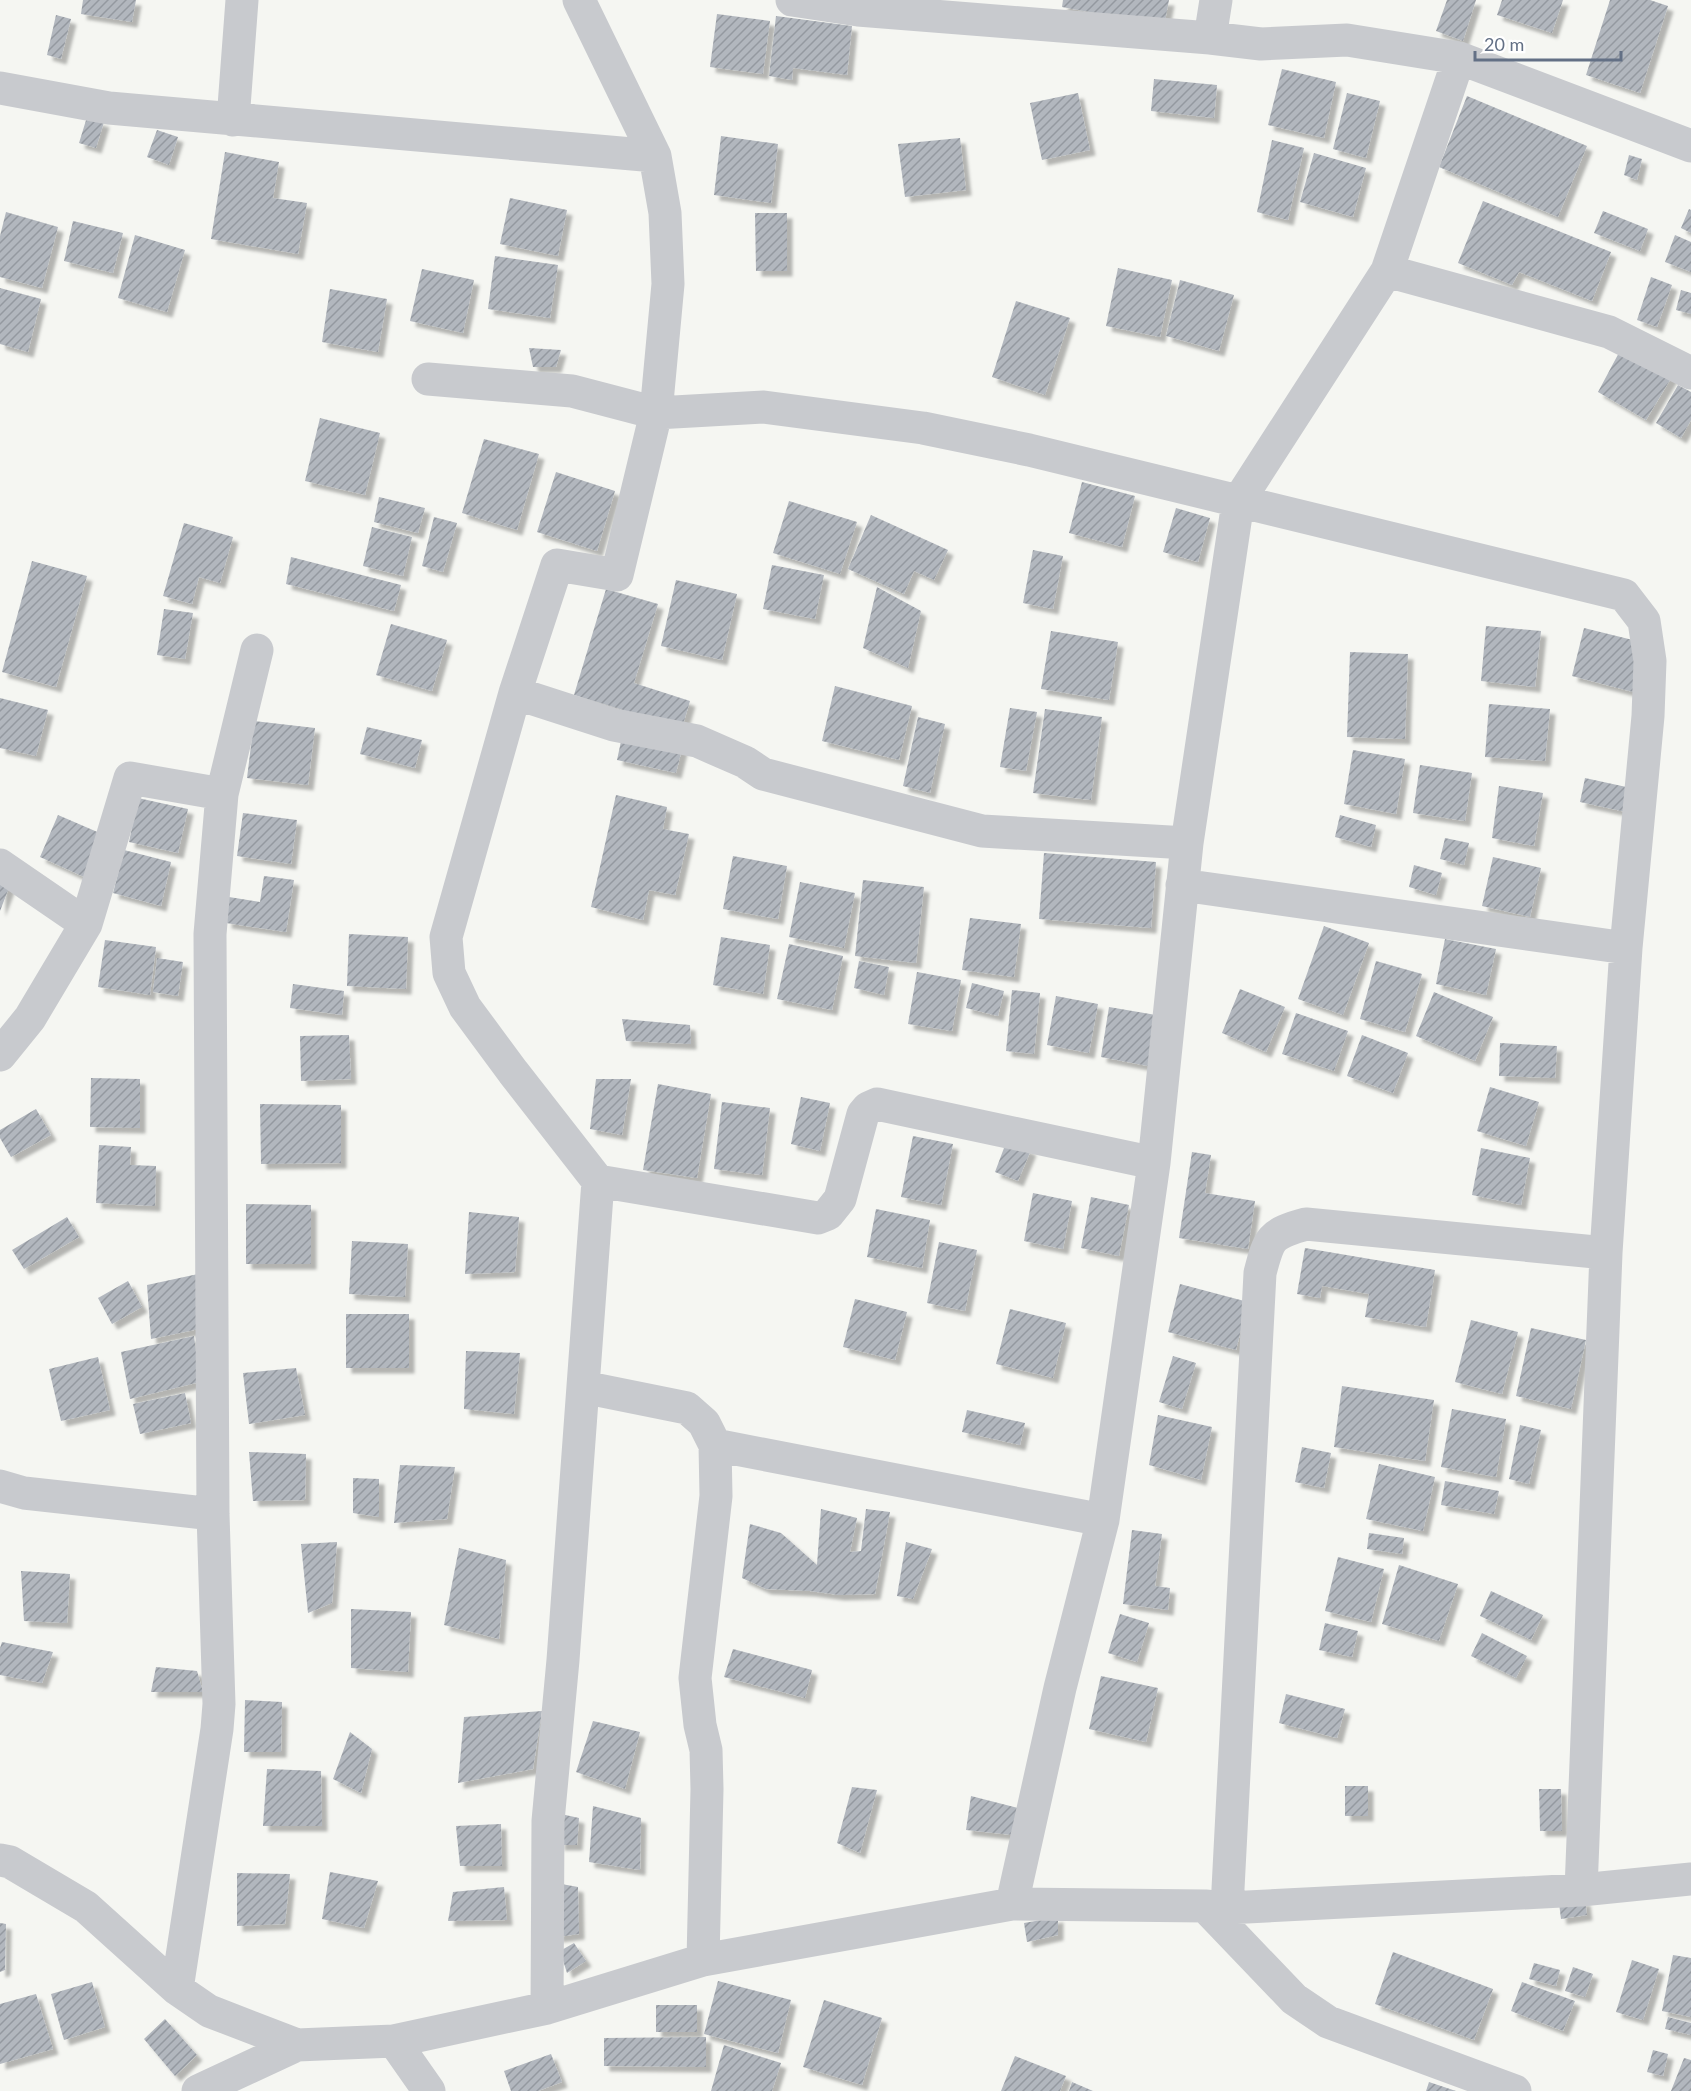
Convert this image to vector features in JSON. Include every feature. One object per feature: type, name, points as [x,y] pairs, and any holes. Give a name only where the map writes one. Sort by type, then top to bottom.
[{"type":"street","points":[[233,120],[242,0]]},
{"type":"street","points":[[547,2008],[548,1821],[563,1660],[598,1181],[465,1007],[449,973],[446,937],[515,693],[557,565],[617,575],[656,412],[668,284],[665,213],[655,156],[579,0]]},
{"type":"street","points":[[792,0],[858,10],[1261,44],[1347,40],[1459,58],[1691,146]]},
{"type":"street","points":[[1209,38],[1216,0]]},
{"type":"street","points":[[1012,1904],[1060,1689],[1103,1520],[1154,1163],[1187,843],[1238,502],[1387,271],[1459,58]]},
{"type":"street","points":[[0,88],[109,108],[655,156]]},
{"type":"street","points":[[1387,271],[1609,332],[1691,373]]},
{"type":"street","points":[[428,379],[572,392],[656,412],[764,407],[922,428],[1029,450],[1624,595],[1644,621],[1650,661],[1648,716],[1626,948],[1606,1253],[1581,1890]]},
{"type":"street","points":[[177,1989],[219,1704],[213,1514],[210,934],[222,794],[257,650]]},
{"type":"street","points":[[515,693],[614,724],[697,741],[745,762],[764,774],[982,831],[1187,843]]},
{"type":"street","points":[[0,1055],[30,1018],[86,924],[130,778],[222,794]]},
{"type":"street","points":[[0,865],[86,924]]},
{"type":"street","points":[[1182,885],[1626,948]]},
{"type":"street","points":[[598,1181],[818,1218],[828,1214],[840,1199],[863,1114],[868,1108],[877,1104],[1154,1163]]},
{"type":"street","points":[[1515,2091],[1328,2022],[1294,1999],[1216,1907],[1260,1273],[1268,1245],[1283,1230],[1306,1224],[1606,1253]]},
{"type":"street","points":[[583,1387],[687,1408],[704,1423],[715,1445],[716,1496],[695,1678],[700,1725],[706,1750],[702,1960]]},
{"type":"street","points":[[715,1445],[1103,1520]]},
{"type":"street","points":[[0,1486],[24,1493],[213,1514]]},
{"type":"street","points":[[0,1860],[10,1862],[86,1907],[177,1989],[209,2011],[297,2045]]},
{"type":"street","points":[[198,2091],[297,2045],[394,2041],[547,2008],[702,1960],[1012,1904],[1216,1907],[1581,1890],[1691,1878]]},
{"type":"street","points":[[394,2041],[429,2091]]},
{"type":"building","points":[[83,0],[136,0],[132,22],[81,14]]},
{"type":"building","points":[[1063,0],[1169,0],[1164,26],[1062,7]]},
{"type":"building","points":[[1447,0],[1476,0],[1463,41],[1436,31]]},
{"type":"building","points":[[1502,0],[1563,0],[1552,33],[1497,15]]},
{"type":"building","points":[[1610,0],[1650,0],[1668,6],[1640,93],[1586,75]]},
{"type":"building","points":[[717,14],[770,21],[763,74],[710,67]]},
{"type":"building","points":[[56,15],[71,19],[61,59],[47,55]]},
{"type":"building","points":[[776,16],[852,26],[847,75],[793,68],[792,80],[769,76]]},
{"type":"building","points":[[1282,69],[1336,82],[1324,138],[1268,125]]},
{"type":"building","points":[[1154,79],[1217,85],[1214,118],[1151,111]]},
{"type":"building","points":[[1078,93],[1090,150],[1042,160],[1030,103]]},
{"type":"building","points":[[1347,93],[1380,101],[1366,158],[1333,149]]},
{"type":"building","points":[[1467,96],[1587,146],[1558,217],[1439,167]]},
{"type":"building","points":[[87,117],[104,122],[96,148],[79,143]]},
{"type":"building","points":[[157,130],[178,137],[169,165],[147,157]]},
{"type":"building","points":[[721,136],[778,144],[771,203],[714,195]]},
{"type":"building","points":[[960,138],[966,190],[905,197],[898,144]]},
{"type":"building","points":[[1272,140],[1304,148],[1288,220],[1257,212]]},
{"type":"building","points":[[225,152],[279,162],[273,198],[307,203],[298,254],[211,239]]},
{"type":"building","points":[[1314,153],[1366,168],[1353,217],[1300,202]]},
{"type":"building","points":[[1629,155],[1642,159],[1637,180],[1624,175]]},
{"type":"building","points":[[510,198],[567,210],[558,256],[500,244]]},
{"type":"building","points":[[1483,201],[1611,252],[1592,301],[1519,272],[1512,285],[1458,263]]},
{"type":"building","points":[[1689,209],[1691,210],[1691,233],[1681,228]]},
{"type":"building","points":[[1603,211],[1648,229],[1640,251],[1594,233]]},
{"type":"building","points":[[6,212],[58,227],[42,288],[0,277],[0,236]]},
{"type":"building","points":[[755,213],[787,213],[787,271],[756,271]]},
{"type":"building","points":[[73,221],[123,233],[113,273],[64,261]]},
{"type":"building","points":[[135,235],[185,250],[167,312],[118,298]]},
{"type":"building","points":[[1675,235],[1691,242],[1691,272],[1665,262]]},
{"type":"building","points":[[495,256],[558,265],[550,318],[488,309]]},
{"type":"building","points":[[1118,268],[1172,280],[1160,337],[1106,326]]},
{"type":"building","points":[[422,269],[474,280],[463,333],[410,321]]},
{"type":"building","points":[[1651,277],[1672,285],[1657,327],[1637,320]]},
{"type":"building","points":[[1180,280],[1234,295],[1219,351],[1166,336]]},
{"type":"building","points":[[0,288],[41,299],[28,352],[0,344]]},
{"type":"building","points":[[330,289],[387,299],[378,352],[322,342]]},
{"type":"building","points":[[1681,290],[1691,293],[1691,314],[1676,310]]},
{"type":"building","points":[[1016,301],[1070,318],[1045,395],[992,377]]},
{"type":"building","points":[[1622,347],[1673,375],[1646,420],[1598,392]]},
{"type":"building","points":[[529,348],[561,350],[556,367],[533,367]]},
{"type":"building","points":[[1678,385],[1691,392],[1691,420],[1681,438],[1656,423]]},
{"type":"building","points":[[320,418],[380,433],[365,495],[305,481]]},
{"type":"building","points":[[484,439],[539,454],[517,530],[462,513]]},
{"type":"building","points":[[556,472],[615,491],[597,551],[537,532]]},
{"type":"building","points":[[1082,482],[1135,496],[1122,547],[1069,533]]},
{"type":"building","points":[[379,497],[425,508],[418,533],[374,522]]},
{"type":"building","points":[[789,501],[857,522],[840,574],[773,553]]},
{"type":"building","points":[[1176,508],[1210,518],[1198,562],[1163,552]]},
{"type":"building","points":[[871,515],[948,550],[934,580],[914,571],[904,594],[848,569]]},
{"type":"building","points":[[434,517],[457,523],[443,572],[422,566]]},
{"type":"building","points":[[184,523],[233,537],[220,583],[199,577],[192,604],[163,596]]},
{"type":"building","points":[[372,527],[412,537],[403,576],[363,566]]},
{"type":"building","points":[[1033,550],[1063,556],[1053,609],[1023,603]]},
{"type":"building","points":[[291,557],[401,585],[394,611],[286,584]]},
{"type":"building","points":[[32,561],[87,576],[56,687],[2,672]]},
{"type":"building","points":[[772,565],[824,575],[815,619],[763,609]]},
{"type":"building","points":[[676,580],[737,594],[722,660],[661,646]]},
{"type":"building","points":[[877,587],[921,611],[908,668],[863,648]]},
{"type":"building","points":[[606,589],[658,604],[634,683],[690,701],[682,728],[574,695]]},
{"type":"building","points":[[164,609],[193,613],[185,659],[157,655]]},
{"type":"building","points":[[391,624],[447,640],[432,691],[376,675]]},
{"type":"building","points":[[1486,626],[1541,631],[1535,687],[1481,681]]},
{"type":"building","points":[[1584,628],[1645,643],[1633,692],[1572,676]]},
{"type":"building","points":[[1051,631],[1118,642],[1109,700],[1041,689]]},
{"type":"building","points":[[1350,652],[1408,654],[1405,739],[1347,737]]},
{"type":"building","points":[[835,686],[912,706],[899,760],[822,741]]},
{"type":"building","points":[[0,698],[48,710],[36,756],[0,748]]},
{"type":"building","points":[[1489,704],[1550,709],[1545,761],[1485,757]]},
{"type":"building","points":[[1010,708],[1037,712],[1026,771],[1000,767]]},
{"type":"building","points":[[1045,709],[1102,717],[1091,800],[1033,793]]},
{"type":"building","points":[[918,717],[945,724],[930,793],[903,786]]},
{"type":"building","points":[[254,721],[315,728],[308,785],[247,778]]},
{"type":"building","points":[[367,727],[422,740],[415,768],[360,754]]},
{"type":"building","points":[[623,732],[683,745],[676,773],[617,760]]},
{"type":"building","points":[[1353,750],[1405,759],[1396,814],[1344,804]]},
{"type":"building","points":[[1420,765],[1472,773],[1465,821],[1413,813]]},
{"type":"building","points":[[1585,778],[1631,788],[1626,812],[1580,802]]},
{"type":"building","points":[[1499,786],[1543,793],[1534,846],[1492,838]]},
{"type":"building","points":[[616,795],[667,807],[663,829],[689,834],[675,895],[649,890],[643,920],[591,907]]},
{"type":"building","points":[[138,798],[188,809],[178,853],[129,842]]},
{"type":"building","points":[[243,813],[297,820],[291,864],[237,856]]},
{"type":"building","points":[[58,815],[102,834],[84,877],[40,857]]},
{"type":"building","points":[[1340,815],[1376,825],[1371,847],[1335,837]]},
{"type":"building","points":[[1445,838],[1469,843],[1464,865],[1440,859]]},
{"type":"building","points":[[124,850],[171,862],[161,906],[113,893]]},
{"type":"building","points":[[1044,853],[1156,862],[1151,928],[1039,919]]},
{"type":"building","points":[[733,856],[787,866],[778,919],[723,909]]},
{"type":"building","points":[[1493,857],[1541,868],[1530,917],[1482,906]]},
{"type":"building","points":[[1414,865],[1442,873],[1436,895],[1409,887]]},
{"type":"building","points":[[0,876],[12,880],[0,911]]},
{"type":"building","points":[[264,876],[294,880],[286,932],[226,923],[229,897],[260,902]]},
{"type":"building","points":[[863,880],[924,887],[916,963],[855,956]]},
{"type":"building","points":[[800,882],[855,893],[844,948],[789,937]]},
{"type":"building","points":[[970,918],[1021,924],[1014,977],[962,970]]},
{"type":"building","points":[[1324,926],[1369,943],[1343,1015],[1298,999]]},
{"type":"building","points":[[349,934],[408,937],[406,989],[347,986]]},
{"type":"building","points":[[721,937],[770,945],[763,994],[713,985]]},
{"type":"building","points":[[1445,939],[1496,949],[1486,995],[1436,984]]},
{"type":"building","points":[[105,940],[156,947],[150,995],[98,987]]},
{"type":"building","points":[[789,944],[843,956],[832,1010],[777,999]]},
{"type":"building","points":[[157,958],[183,962],[178,996],[153,992]]},
{"type":"building","points":[[859,961],[889,967],[884,995],[854,988]]},
{"type":"building","points":[[1376,961],[1422,974],[1405,1032],[1360,1019]]},
{"type":"building","points":[[917,972],[961,980],[952,1031],[908,1024]]},
{"type":"building","points":[[972,983],[1004,991],[998,1016],[966,1008]]},
{"type":"building","points":[[293,984],[344,991],[342,1015],[290,1008]]},
{"type":"building","points":[[1240,989],[1285,1007],[1266,1052],[1222,1033]]},
{"type":"building","points":[[1012,990],[1040,993],[1034,1054],[1006,1051]]},
{"type":"building","points":[[1434,992],[1493,1017],[1475,1061],[1416,1036]]},
{"type":"building","points":[[1056,996],[1098,1004],[1089,1053],[1047,1045]]},
{"type":"building","points":[[1109,1007],[1156,1015],[1148,1066],[1101,1057]]},
{"type":"building","points":[[1296,1013],[1348,1031],[1334,1071],[1282,1054]]},
{"type":"building","points":[[622,1019],[690,1025],[691,1044],[626,1041]]},
{"type":"building","points":[[349,1035],[351,1079],[301,1081],[300,1036]]},
{"type":"building","points":[[1362,1035],[1408,1053],[1393,1093],[1347,1076]]},
{"type":"building","points":[[1500,1043],[1557,1046],[1555,1078],[1499,1076]]},
{"type":"building","points":[[91,1078],[140,1079],[140,1128],[90,1127]]},
{"type":"building","points":[[596,1079],[631,1079],[622,1135],[590,1129]]},
{"type":"building","points":[[658,1084],[711,1094],[697,1178],[643,1170]]},
{"type":"building","points":[[1490,1087],[1539,1102],[1526,1146],[1477,1131]]},
{"type":"building","points":[[801,1097],[830,1103],[820,1151],[791,1144]]},
{"type":"building","points":[[722,1102],[770,1108],[762,1175],[714,1169]]},
{"type":"building","points":[[260,1104],[341,1105],[341,1163],[261,1164]]},
{"type":"building","points":[[36,1109],[51,1135],[11,1157],[0,1138],[0,1130]]},
{"type":"building","points":[[913,1136],[953,1144],[941,1205],[901,1197]]},
{"type":"building","points":[[1007,1140],[1031,1150],[1018,1181],[995,1172]]},
{"type":"building","points":[[99,1145],[131,1147],[130,1165],[156,1166],[155,1206],[96,1203]]},
{"type":"building","points":[[1481,1148],[1530,1158],[1521,1205],[1472,1195]]},
{"type":"building","points":[[1192,1152],[1211,1155],[1205,1193],[1255,1201],[1248,1249],[1179,1238]]},
{"type":"building","points":[[1033,1193],[1072,1201],[1063,1249],[1024,1241]]},
{"type":"building","points":[[1091,1197],[1129,1205],[1119,1256],[1081,1248]]},
{"type":"building","points":[[246,1204],[311,1205],[311,1264],[246,1264]]},
{"type":"building","points":[[876,1209],[930,1220],[922,1268],[867,1257]]},
{"type":"building","points":[[469,1212],[519,1217],[515,1272],[465,1274]]},
{"type":"building","points":[[67,1217],[79,1237],[24,1269],[12,1250]]},
{"type":"building","points":[[352,1241],[408,1244],[405,1297],[349,1294]]},
{"type":"building","points":[[939,1242],[977,1250],[965,1311],[927,1303]]},
{"type":"building","points":[[1305,1248],[1435,1270],[1426,1327],[1365,1317],[1369,1294],[1322,1286],[1320,1298],[1297,1294]]},
{"type":"building","points":[[198,1274],[199,1329],[151,1339],[147,1285]]},
{"type":"building","points":[[128,1281],[142,1307],[112,1324],[98,1298]]},
{"type":"building","points":[[1180,1284],[1248,1302],[1236,1350],[1168,1332]]},
{"type":"building","points":[[855,1299],[907,1312],[895,1360],[843,1347]]},
{"type":"building","points":[[1010,1309],[1066,1323],[1053,1378],[996,1364]]},
{"type":"building","points":[[346,1314],[409,1314],[409,1368],[346,1368]]},
{"type":"building","points":[[1471,1320],[1518,1332],[1502,1394],[1455,1382]]},
{"type":"building","points":[[1531,1328],[1586,1340],[1571,1409],[1516,1396]]},
{"type":"building","points":[[194,1336],[200,1382],[130,1399],[121,1352]]},
{"type":"building","points":[[466,1351],[520,1353],[514,1414],[464,1409]]},
{"type":"building","points":[[1173,1356],[1196,1363],[1182,1409],[1159,1402]]},
{"type":"building","points":[[98,1357],[110,1410],[61,1421],[49,1369]]},
{"type":"building","points":[[296,1368],[305,1415],[249,1424],[243,1373]]},
{"type":"building","points":[[1342,1386],[1434,1400],[1425,1461],[1334,1447]]},
{"type":"building","points":[[185,1393],[191,1423],[140,1434],[133,1404]]},
{"type":"building","points":[[1452,1409],[1506,1419],[1496,1477],[1441,1467]]},
{"type":"building","points":[[967,1410],[1025,1423],[1020,1445],[962,1432]]},
{"type":"building","points":[[1158,1415],[1212,1427],[1201,1480],[1149,1465]]},
{"type":"building","points":[[1520,1425],[1541,1430],[1529,1484],[1509,1479]]},
{"type":"building","points":[[1302,1447],[1331,1453],[1324,1488],[1295,1482]]},
{"type":"building","points":[[249,1452],[306,1454],[305,1500],[253,1501]]},
{"type":"building","points":[[1379,1464],[1435,1477],[1423,1531],[1366,1519]]},
{"type":"building","points":[[400,1465],[455,1467],[447,1519],[394,1523]]},
{"type":"building","points":[[353,1478],[379,1479],[379,1517],[353,1513]]},
{"type":"building","points":[[1445,1481],[1499,1491],[1494,1514],[1441,1505]]},
{"type":"building","points":[[821,1509],[857,1518],[850,1552],[861,1551],[866,1509],[890,1512],[875,1594],[839,1595],[766,1589],[742,1578],[750,1524],[781,1533],[817,1565]]},
{"type":"building","points":[[1132,1530],[1162,1534],[1155,1586],[1170,1588],[1168,1610],[1123,1604]]},
{"type":"building","points":[[1369,1533],[1404,1538],[1402,1554],[1367,1549]]},
{"type":"building","points":[[337,1542],[332,1603],[308,1613],[301,1544]]},
{"type":"building","points":[[906,1542],[932,1549],[913,1599],[897,1596]]},
{"type":"building","points":[[459,1548],[506,1560],[499,1639],[444,1625]]},
{"type":"building","points":[[1338,1557],[1384,1569],[1371,1622],[1325,1611]]},
{"type":"building","points":[[1399,1565],[1458,1584],[1439,1641],[1382,1624]]},
{"type":"building","points":[[21,1571],[70,1574],[67,1623],[24,1621]]},
{"type":"building","points":[[1491,1591],[1543,1615],[1531,1640],[1480,1616]]},
{"type":"building","points":[[351,1609],[411,1612],[408,1672],[351,1668]]},
{"type":"building","points":[[1120,1614],[1149,1623],[1137,1662],[1108,1653]]},
{"type":"building","points":[[1325,1623],[1358,1631],[1352,1657],[1319,1650]]},
{"type":"building","points":[[1482,1633],[1527,1656],[1516,1678],[1471,1656]]},
{"type":"building","points":[[2,1642],[53,1652],[42,1683],[0,1675]]},
{"type":"building","points":[[733,1649],[812,1670],[805,1698],[724,1677]]},
{"type":"building","points":[[156,1667],[197,1671],[203,1692],[151,1692]]},
{"type":"building","points":[[1101,1676],[1158,1688],[1146,1742],[1089,1729]]},
{"type":"building","points":[[1286,1694],[1345,1709],[1337,1738],[1279,1723]]},
{"type":"building","points":[[245,1700],[282,1702],[281,1752],[244,1752]]},
{"type":"building","points":[[542,1711],[533,1769],[458,1783],[464,1717]]},
{"type":"building","points":[[593,1721],[640,1732],[625,1789],[576,1772]]},
{"type":"building","points":[[350,1732],[372,1749],[361,1793],[333,1779]]},
{"type":"building","points":[[267,1769],[321,1771],[322,1826],[263,1826]]},
{"type":"building","points":[[1345,1786],[1368,1786],[1368,1816],[1345,1816]]},
{"type":"building","points":[[852,1787],[877,1790],[860,1853],[837,1843]]},
{"type":"building","points":[[1539,1789],[1561,1789],[1562,1831],[1540,1831]]},
{"type":"building","points":[[971,1796],[1018,1808],[1013,1835],[966,1830]]},
{"type":"building","points":[[593,1806],[641,1818],[640,1870],[589,1862]]},
{"type":"building","points":[[561,1814],[579,1818],[577,1845],[559,1845]]},
{"type":"building","points":[[501,1824],[502,1866],[460,1866],[456,1826]]},
{"type":"building","points":[[330,1872],[378,1881],[364,1928],[322,1919]]},
{"type":"building","points":[[237,1873],[290,1874],[285,1924],[237,1926]]},
{"type":"building","points":[[556,1883],[578,1887],[579,1934],[557,1937]]},
{"type":"building","points":[[504,1887],[507,1920],[448,1921],[453,1892]]},
{"type":"building","points":[[1585,1900],[1587,1915],[1561,1919],[1559,1903]]},
{"type":"building","points":[[1058,1917],[1058,1935],[1027,1942],[1024,1923]]},
{"type":"building","points":[[0,1923],[6,1924],[5,1970],[0,1972]]},
{"type":"building","points":[[574,1943],[586,1961],[567,1973],[560,1951]]},
{"type":"building","points":[[1393,1952],[1493,1989],[1474,2040],[1375,2004]]},
{"type":"building","points":[[1673,1955],[1691,1958],[1691,2017],[1662,2011]]},
{"type":"building","points":[[1632,1960],[1659,1969],[1643,2020],[1616,2012]]},
{"type":"building","points":[[1534,1963],[1560,1970],[1556,1986],[1529,1979]]},
{"type":"building","points":[[1573,1967],[1593,1974],[1585,1997],[1565,1991]]},
{"type":"building","points":[[718,1981],[791,2000],[778,2053],[704,2034]]},
{"type":"building","points":[[92,1982],[105,2027],[64,2040],[51,1994]]},
{"type":"building","points":[[1522,1982],[1575,2001],[1563,2031],[1511,2011]]},
{"type":"building","points":[[36,1994],[53,2049],[0,2064],[0,2004]]},
{"type":"building","points":[[824,2000],[882,2018],[862,2085],[803,2067]]},
{"type":"building","points":[[656,2005],[697,2005],[697,2032],[656,2032]]},
{"type":"building","points":[[1668,2017],[1691,2023],[1691,2035],[1665,2029]]},
{"type":"building","points":[[165,2019],[197,2055],[175,2076],[144,2039]]},
{"type":"building","points":[[706,2037],[706,2067],[604,2066],[604,2038]]},
{"type":"building","points":[[724,2045],[781,2063],[772,2091],[711,2091]]},
{"type":"building","points":[[1653,2050],[1668,2054],[1663,2076],[1647,2072]]},
{"type":"building","points":[[551,2054],[562,2082],[538,2091],[511,2091],[504,2071]]},
{"type":"building","points":[[1015,2056],[1066,2076],[1060,2091],[1001,2091]]},
{"type":"building","points":[[1684,2058],[1691,2060],[1691,2091],[1671,2091]]},
{"type":"building","points":[[1072,2082],[1093,2091],[1069,2091]]},
{"type":"building","points":[[1429,2082],[1456,2091],[1426,2091]]}]
